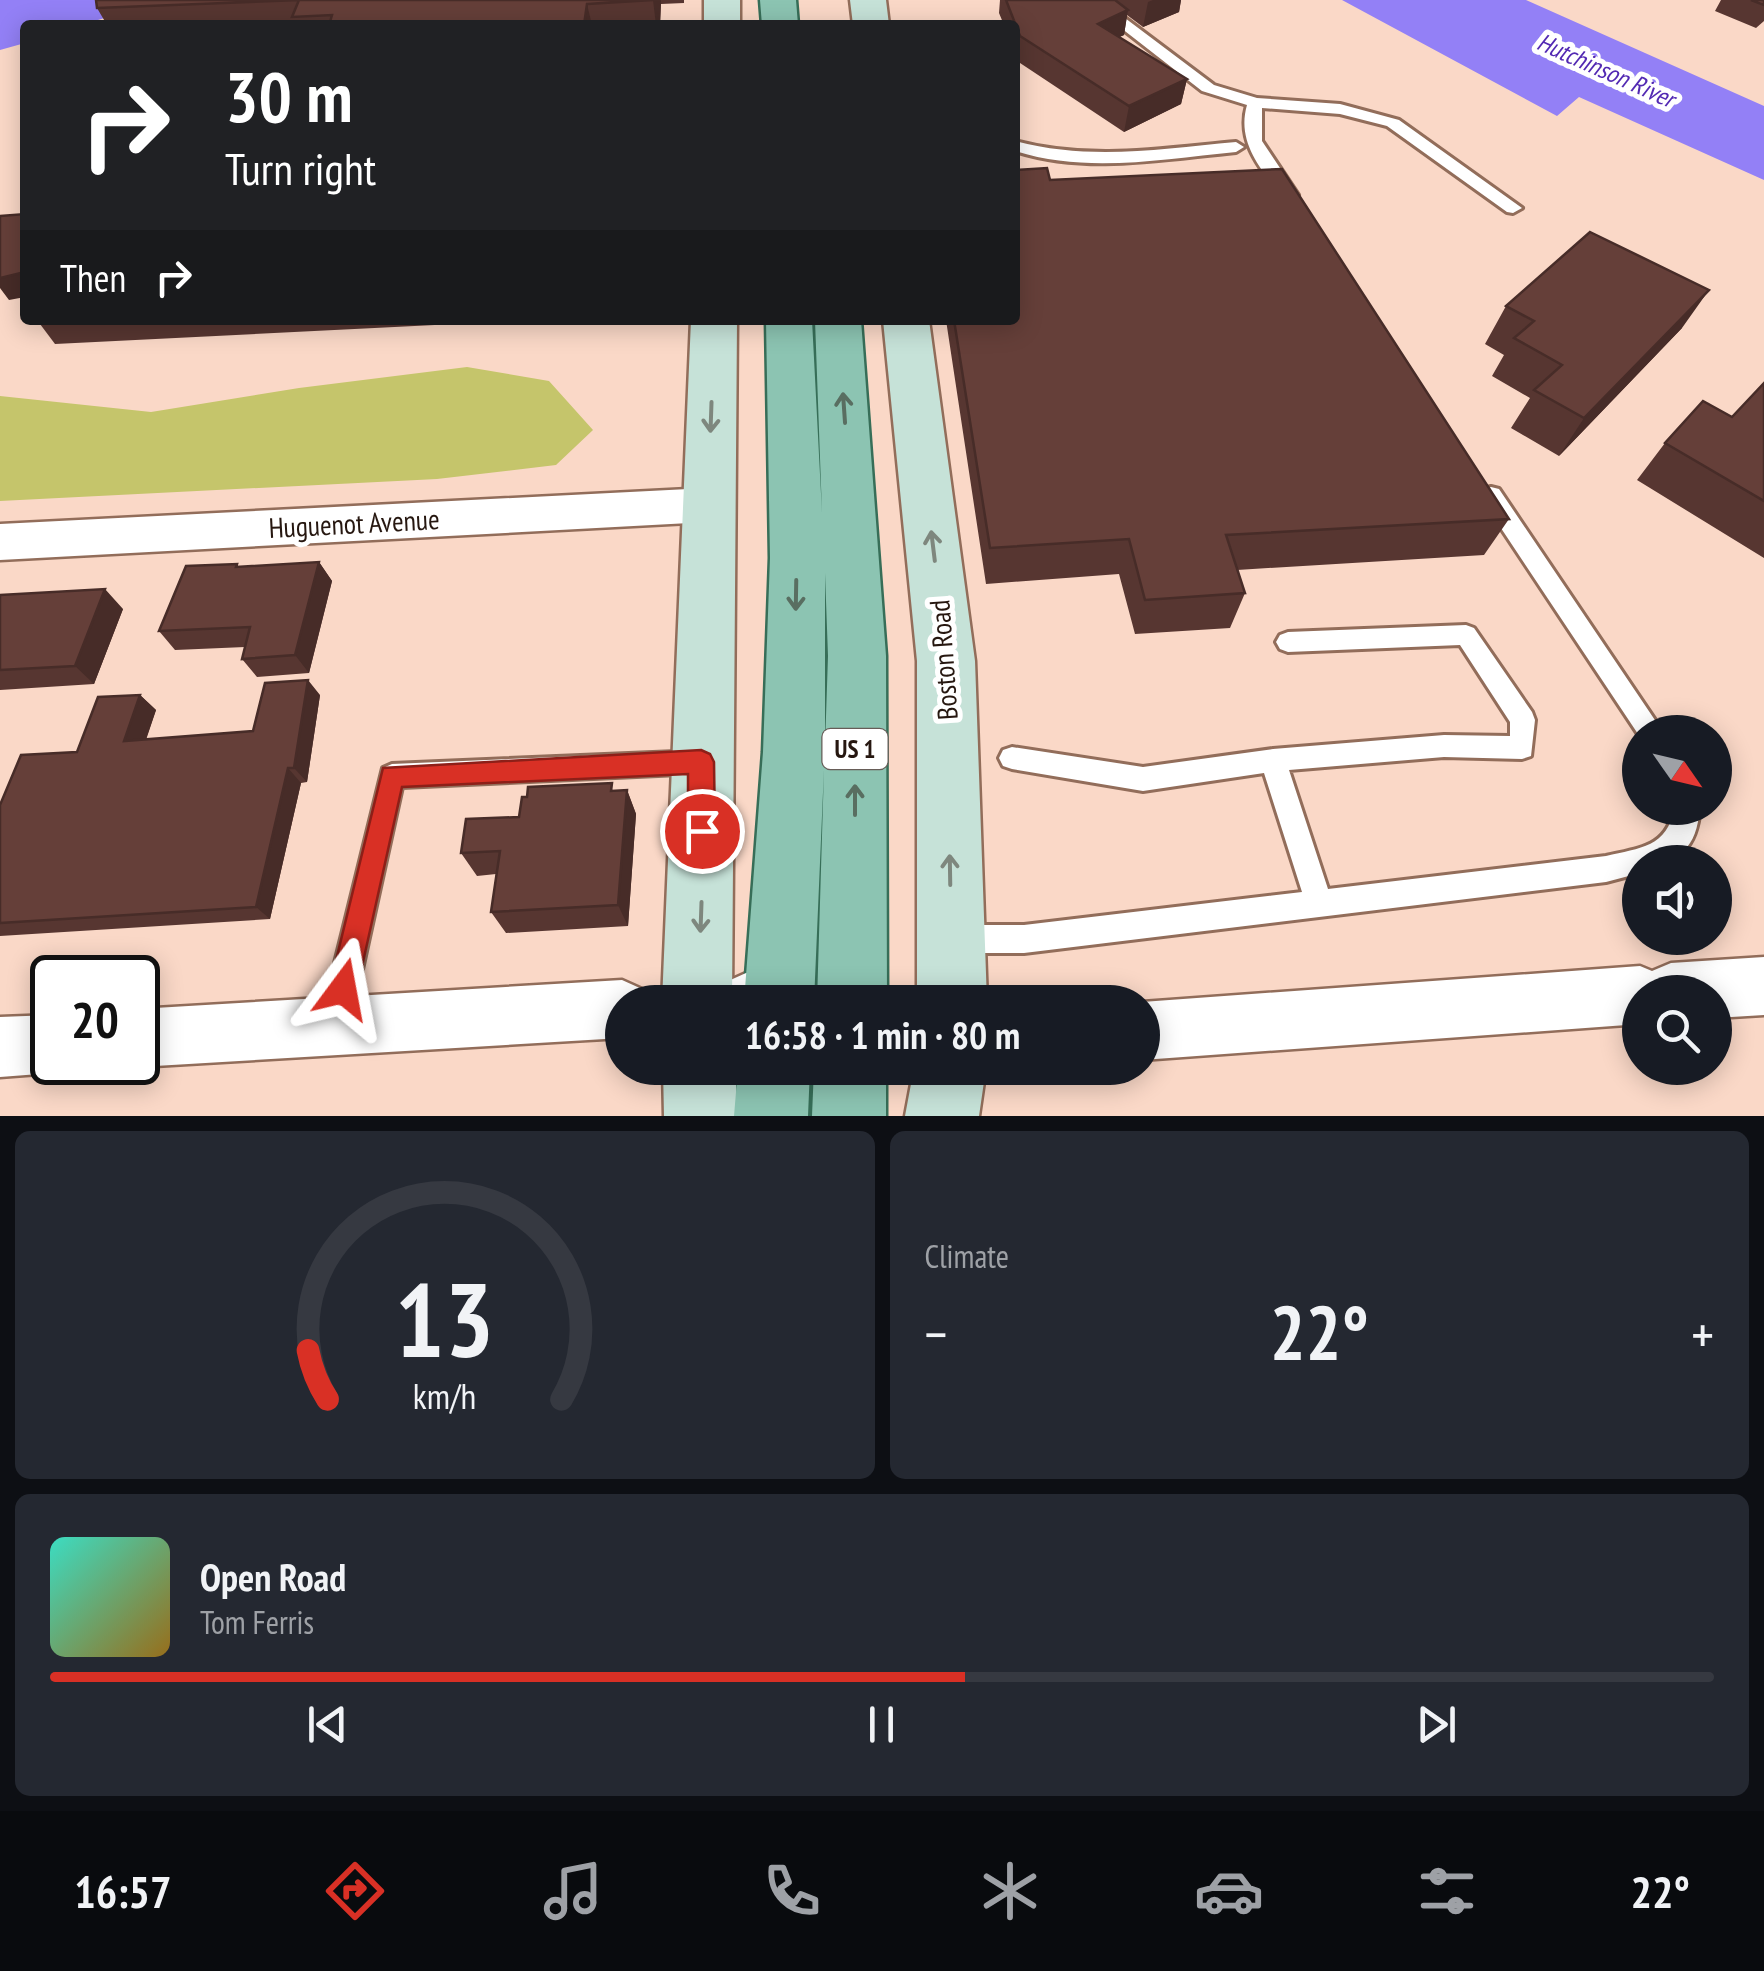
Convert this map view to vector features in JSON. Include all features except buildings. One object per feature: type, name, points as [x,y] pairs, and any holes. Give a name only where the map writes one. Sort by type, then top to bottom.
[{"type":"main road","name":"US 1","points":[[790,325],[857,656],[852,985]]},
{"type":"main road","name":"US 1","points":[[772,985],[838,325]]},
{"type":"main road","name":"US 1","points":[[770,1085],[771,1116]]},
{"type":"main road","points":[[850,1085],[850,1116]]},
{"type":"street","points":[[697,985],[714,325]]},
{"type":"street","name":"Boston Road","points":[[907,325],[946,661],[952,985]]},
{"type":"street","name":"Huguenot Avenue","points":[[0,542],[708,505]]},
{"type":"street","points":[[1732,988],[1764,986]]},
{"type":"street","points":[[1160,1031],[1622,996]]},
{"type":"street","points":[[160,1036],[605,1010]]},
{"type":"street","points":[[0,1048],[30,1046]]},
{"type":"street","points":[[700,1085],[701,1116]]},
{"type":"street","points":[[942,1116],[947,1085]]},
{"type":"lane","points":[[1092,0],[1208,88],[1256,103],[1340,109],[1393,124],[1513,208]]},
{"type":"lane","points":[[1256,103],[1248,121],[1250,137],[1296,207]]},
{"type":"lane","points":[[1020,148],[1046,157],[1086,158],[1236,147]]},
{"type":"lane","points":[[1481,481],[1640,715]]},
{"type":"lane","points":[[1012,758],[1143,779],[1273,760],[1444,746],[1522,748],[1523,720],[1466,636],[1288,642]]},
{"type":"lane","points":[[1273,760],[1318,903]]},
{"type":"lane","points":[[335,1024],[392,776],[701,762]]},
{"type":"lane","points":[[952,940],[1024,939],[1606,869],[1664,854],[1686,825]]},
{"type":"shaded area","points":[[467,367],[549,381],[593,430],[556,465],[437,479],[0,501],[0,396],[151,412]]},
{"type":"water","points":[[0,0],[162,0],[98,20],[20,20],[20,44],[0,50]]},
{"type":"water","name":"Hutchinson River","points":[[1342,0],[1526,0],[1764,106],[1764,180],[1579,97],[1557,116]]},
{"type":"route","points":[[343,989],[392,776],[701,762],[702,831]]}]
